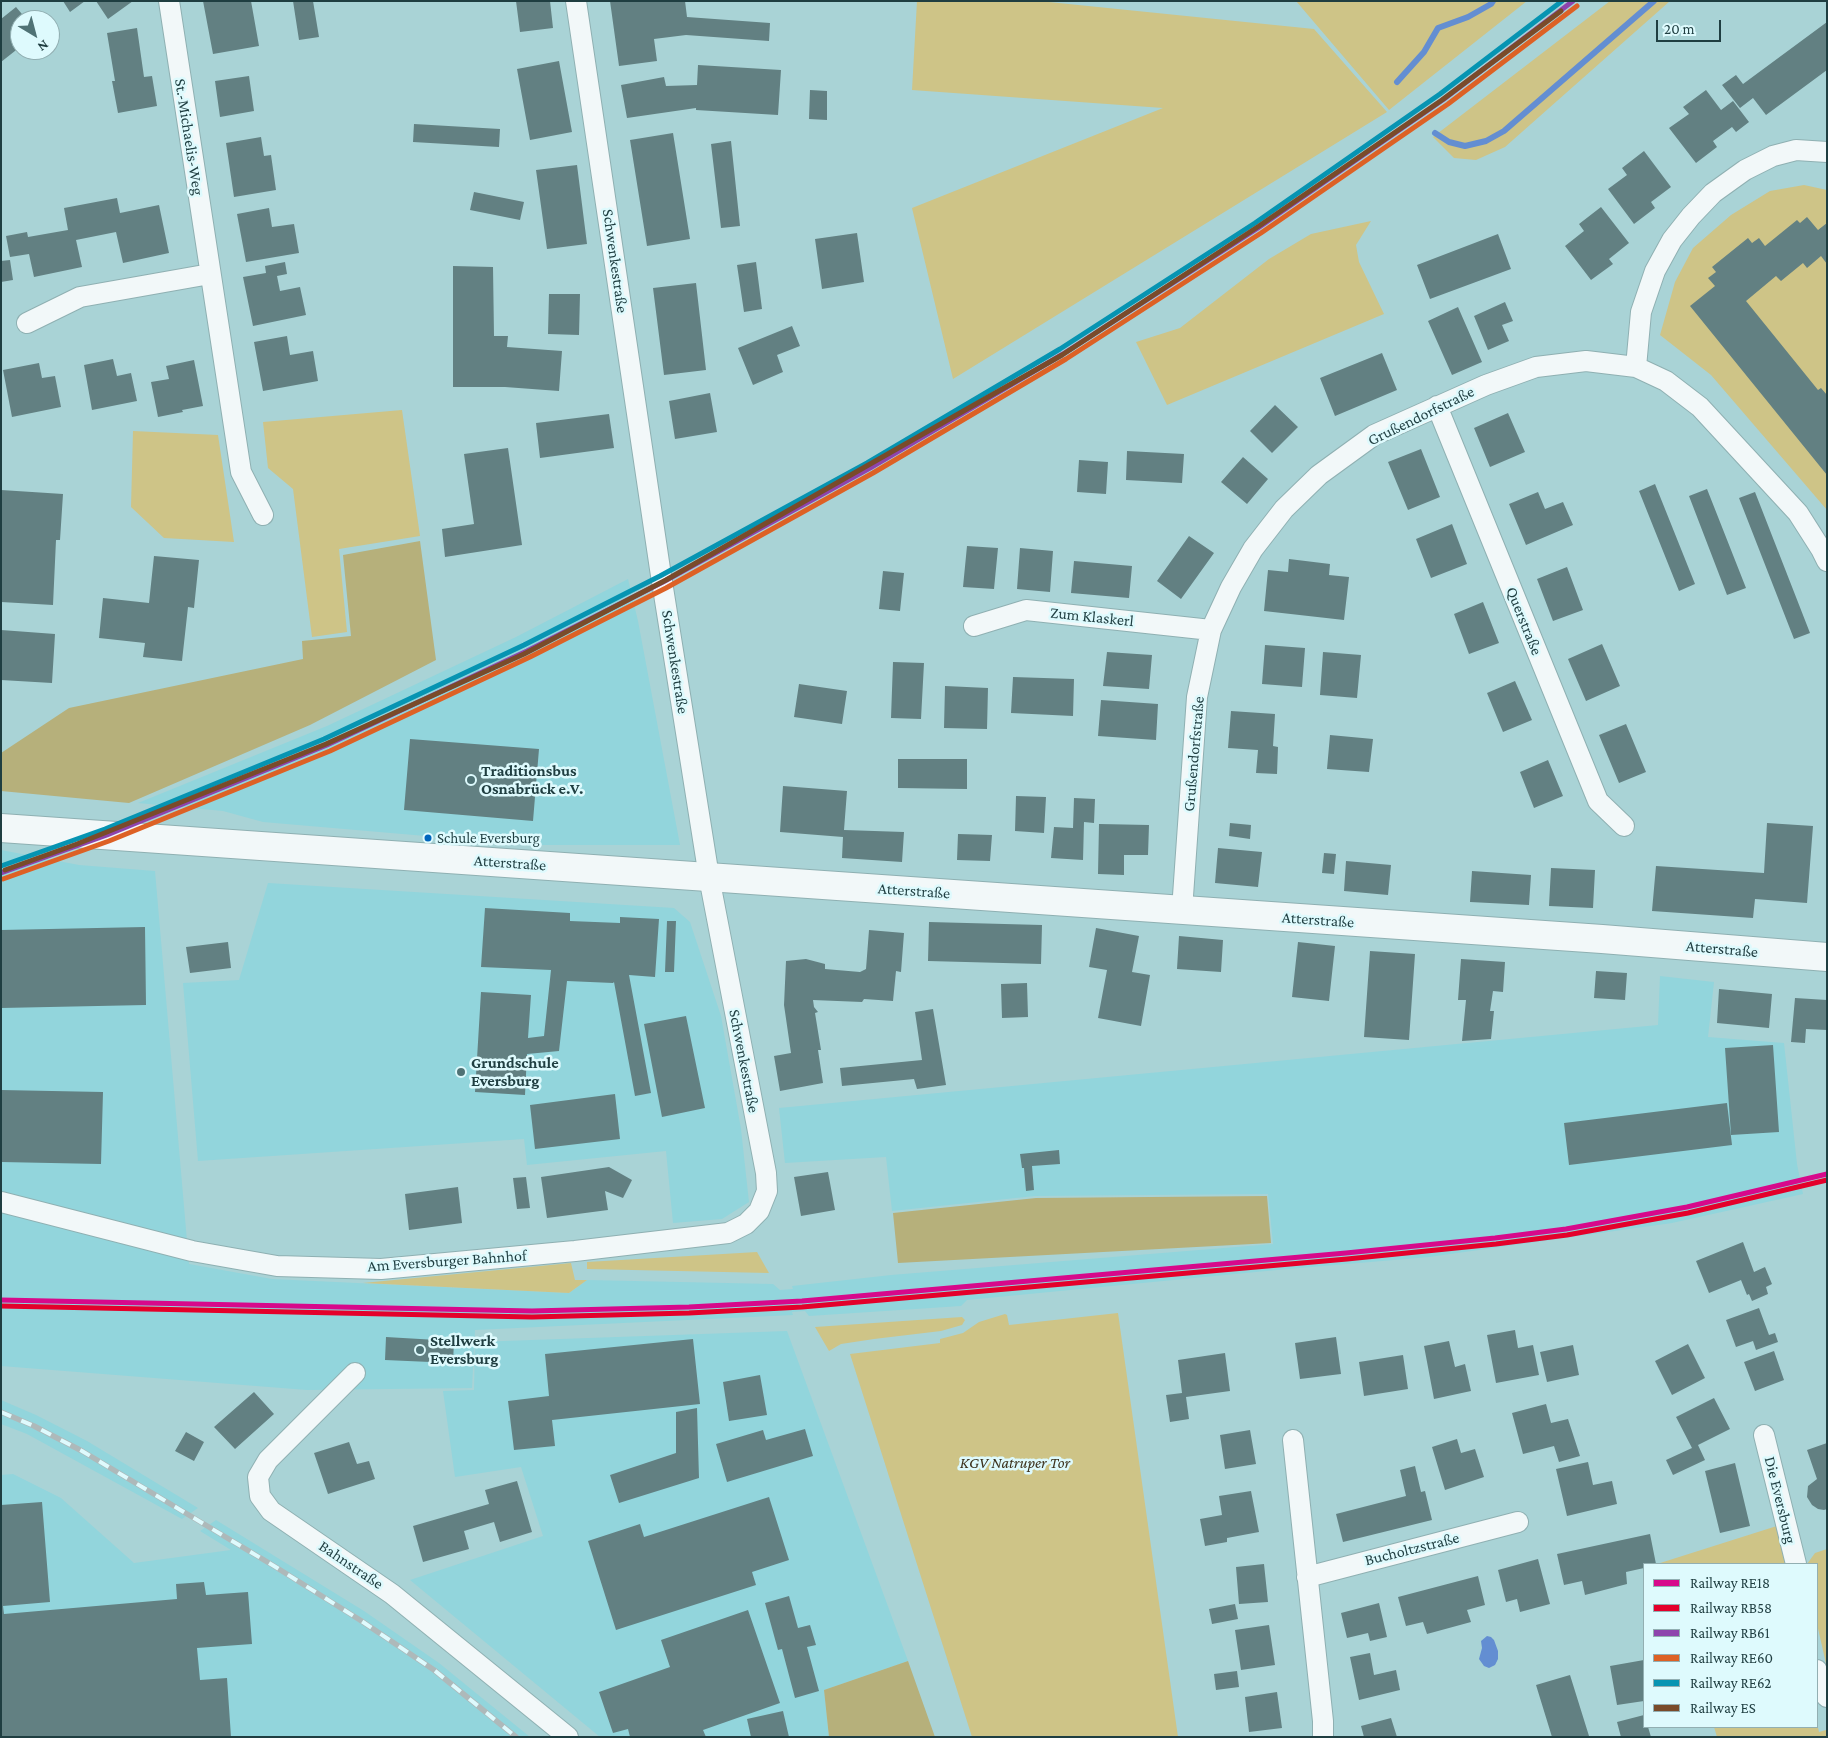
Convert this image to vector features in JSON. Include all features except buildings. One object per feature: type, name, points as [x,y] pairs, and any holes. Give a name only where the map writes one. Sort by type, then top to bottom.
[{"type":"street","name":"St.-Michaelis-Weg","points":[[169,1],[241,472],[263,515]]},
{"type":"street","name":"Schwenkestraße","points":[[576,1],[660,569],[709,877],[766,1172],[768,1191],[759,1210],[746,1224]]},
{"type":"street","points":[[1636,367],[1641,312],[1655,271],[1672,240],[1690,216],[1713,193],[1745,170],[1773,156],[1796,150],[1827,152]]},
{"type":"street","points":[[27,323],[80,298],[210,274]]},
{"type":"street","name":"Grußendorfstraße","points":[[1182,910],[1197,697],[1211,630],[1231,587],[1253,549],[1284,509],[1319,475],[1374,435],[1486,385],[1536,367],[1586,361],[1636,367],[1666,381],[1700,407],[1798,513],[1827,561]]},
{"type":"street","name":"Querstraße","points":[[1437,406],[1598,801],[1624,826]]},
{"type":"street","name":"Zum Klaskerl","points":[[974,626],[1026,610],[1211,630]]},
{"type":"street","name":"Atterstraße","points":[[1,828],[1592,938],[1827,957]]},
{"type":"street","name":"Am Eversburger Bahnhof","points":[[1,1202],[192,1251],[277,1266],[381,1269],[566,1252],[728,1233],[746,1224]]},
{"type":"street","name":"Bahnstraße","points":[[355,1373],[268,1460],[258,1477],[260,1496],[271,1510],[392,1594],[568,1737]]},
{"type":"street","name":"Die Eversburg","points":[[1764,1435],[1796,1563]]},
{"type":"street","points":[[1293,1440],[1306,1577],[1323,1721],[1323,1737]]},
{"type":"street","name":"Bucholtzstraße","points":[[1306,1577],[1518,1522]]},
{"type":"street","points":[[1818,1675],[1821,1690],[1827,1697]]},
{"type":"shaded area","points":[[420,541],[436,660],[310,725],[129,803],[1,791],[1,753],[69,708],[303,659],[302,641],[351,636],[343,555]]},
{"type":"shaded area","points":[[628,579],[638,621],[680,845],[530,845],[263,822],[223,811],[138,803],[327,726],[516,637]]},
{"type":"shaded area","points":[[1,850],[79,865],[155,871],[189,1264],[272,1279],[569,1293],[587,1280],[773,1284],[780,1290],[793,1289],[792,1286],[891,1275],[1273,1244],[1268,1194],[1035,1196],[892,1211],[886,1157],[785,1163],[779,1108],[1658,1025],[1660,976],[1714,982],[1708,1037],[1784,1043],[1797,1164],[1803,1194],[1672,1223],[1429,1257],[967,1300],[961,1306],[809,1316],[805,1311],[792,1312],[793,1315],[475,1330],[472,1388],[307,1390],[1,1366]]},
{"type":"shaded area","name":"Grundschule Eversburg","points":[[268,883],[674,908],[690,922],[721,1016],[741,1129],[749,1202],[722,1219],[673,1223],[666,1151],[527,1165],[524,1139],[198,1161],[183,983],[239,980]]},
{"type":"shaded area","points":[[1267,1196],[1271,1243],[898,1263],[893,1213],[1036,1198]]},
{"type":"shaded area","points":[[787,1331],[908,1661],[824,1690],[829,1737],[600,1737],[410,1580],[543,1536],[521,1467],[455,1477],[443,1391],[474,1390],[475,1342]]},
{"type":"shaded area","points":[[1,1400],[36,1415],[87,1441],[198,1508],[182,1519],[27,1434],[1,1424]]},
{"type":"shaded area","points":[[13,1474],[61,1498],[134,1563],[231,1550],[200,1531],[216,1520],[364,1611],[439,1663],[530,1737],[1,1737],[1,1475]]},
{"type":"shaded area","points":[[908,1661],[935,1737],[829,1737],[824,1690]]},
{"type":"green space","points":[[917,1],[1039,1],[1314,29],[1387,112],[953,379],[912,208],[1163,108],[912,90]]},
{"type":"green space","points":[[1296,1],[1527,1],[1389,110]]},
{"type":"green space","points":[[1610,1],[1670,1],[1505,147],[1476,160],[1454,158],[1433,137]]},
{"type":"green space","points":[[1804,185],[1827,190],[1827,510],[1711,375],[1660,335],[1675,282],[1693,248],[1731,215],[1770,191]]},
{"type":"green space","points":[[1371,221],[1356,245],[1359,262],[1384,314],[1167,405],[1136,342],[1180,328],[1269,259],[1311,234]]},
{"type":"green space","points":[[402,410],[420,536],[339,549],[347,632],[312,637],[293,489],[268,468],[263,422]]},
{"type":"green space","points":[[133,431],[218,435],[234,542],[164,538],[131,507]]},
{"type":"green space","points":[[757,1252],[769,1273],[587,1269],[587,1262]]},
{"type":"green space","points":[[571,1263],[575,1280],[587,1280],[569,1293],[363,1283]]},
{"type":"green space","name":"KGV Natruper Tor","points":[[1118,1313],[1178,1737],[972,1737],[850,1354],[940,1343],[940,1339],[963,1333],[979,1322],[1005,1314],[1007,1315],[1009,1325]]},
{"type":"green space","points":[[962,1317],[965,1320],[962,1325],[941,1331],[841,1344],[829,1351],[815,1327]]},
{"type":"green space","points":[[1780,1525],[1787,1563],[1660,1563]]},
{"type":"green space","points":[[1827,1549],[1827,1668],[1818,1628],[1818,1563],[1808,1563],[1815,1553]]},
{"type":"green space","points":[[1714,1728],[1818,1728],[1819,1732],[1826,1730],[1827,1737],[1717,1737]]},
{"type":"water","points":[[1487,1636],[1494,1640],[1498,1651],[1498,1659],[1495,1665],[1489,1668],[1484,1666],[1479,1659],[1482,1648],[1481,1641]]},
{"type":"waterway","points":[[1397,82],[1424,52],[1438,28],[1468,17],[1493,1]]},
{"type":"waterway","points":[[1435,133],[1449,142],[1465,146],[1486,141],[1504,131],[1654,1]]},
{"type":"railway","points":[[1,1412],[34,1426],[82,1451],[360,1620],[434,1670],[516,1737]]},
{"type":"rail line","name":"RE62","points":[[1,866],[105,829],[324,739],[524,645],[660,576],[867,463],[1060,349],[1255,223],[1440,94],[1562,1]]},
{"type":"rail line","name":"RB61","points":[[1,873],[107,835],[327,745],[527,651],[663,582],[870,468],[1063,354],[1258,228],[1444,99],[1573,1]]},
{"type":"rail line","name":"RE60","points":[[3,879],[109,841],[330,751],[530,657],[666,588],[873,473],[1066,359],[1261,233],[1448,104],[1577,6]]},
{"type":"rail line","name":"ES","points":[[5,870],[77,844],[326,744],[524,654],[666,580],[1062,355],[1259,226],[1442,100],[1561,11]]},
{"type":"rail line","name":"RE18","points":[[1,1300],[532,1311],[689,1307],[802,1301],[1495,1238],[1566,1229],[1687,1207],[1827,1174]]},
{"type":"rail line","name":"RB58","points":[[1,1306],[532,1317],[689,1313],[802,1307],[1496,1244],[1567,1235],[1688,1213],[1827,1180]]},
{"type":"place","name":"Traditionsbus Osnabrück e.V.","points":[[471,780]]},
{"type":"place","name":"Schule Eversburg","points":[[428,838]]},
{"type":"place","name":"Grundschule Eversburg","points":[[461,1072]]},
{"type":"place","name":"Stellwerk Eversburg","points":[[420,1350]]}]
